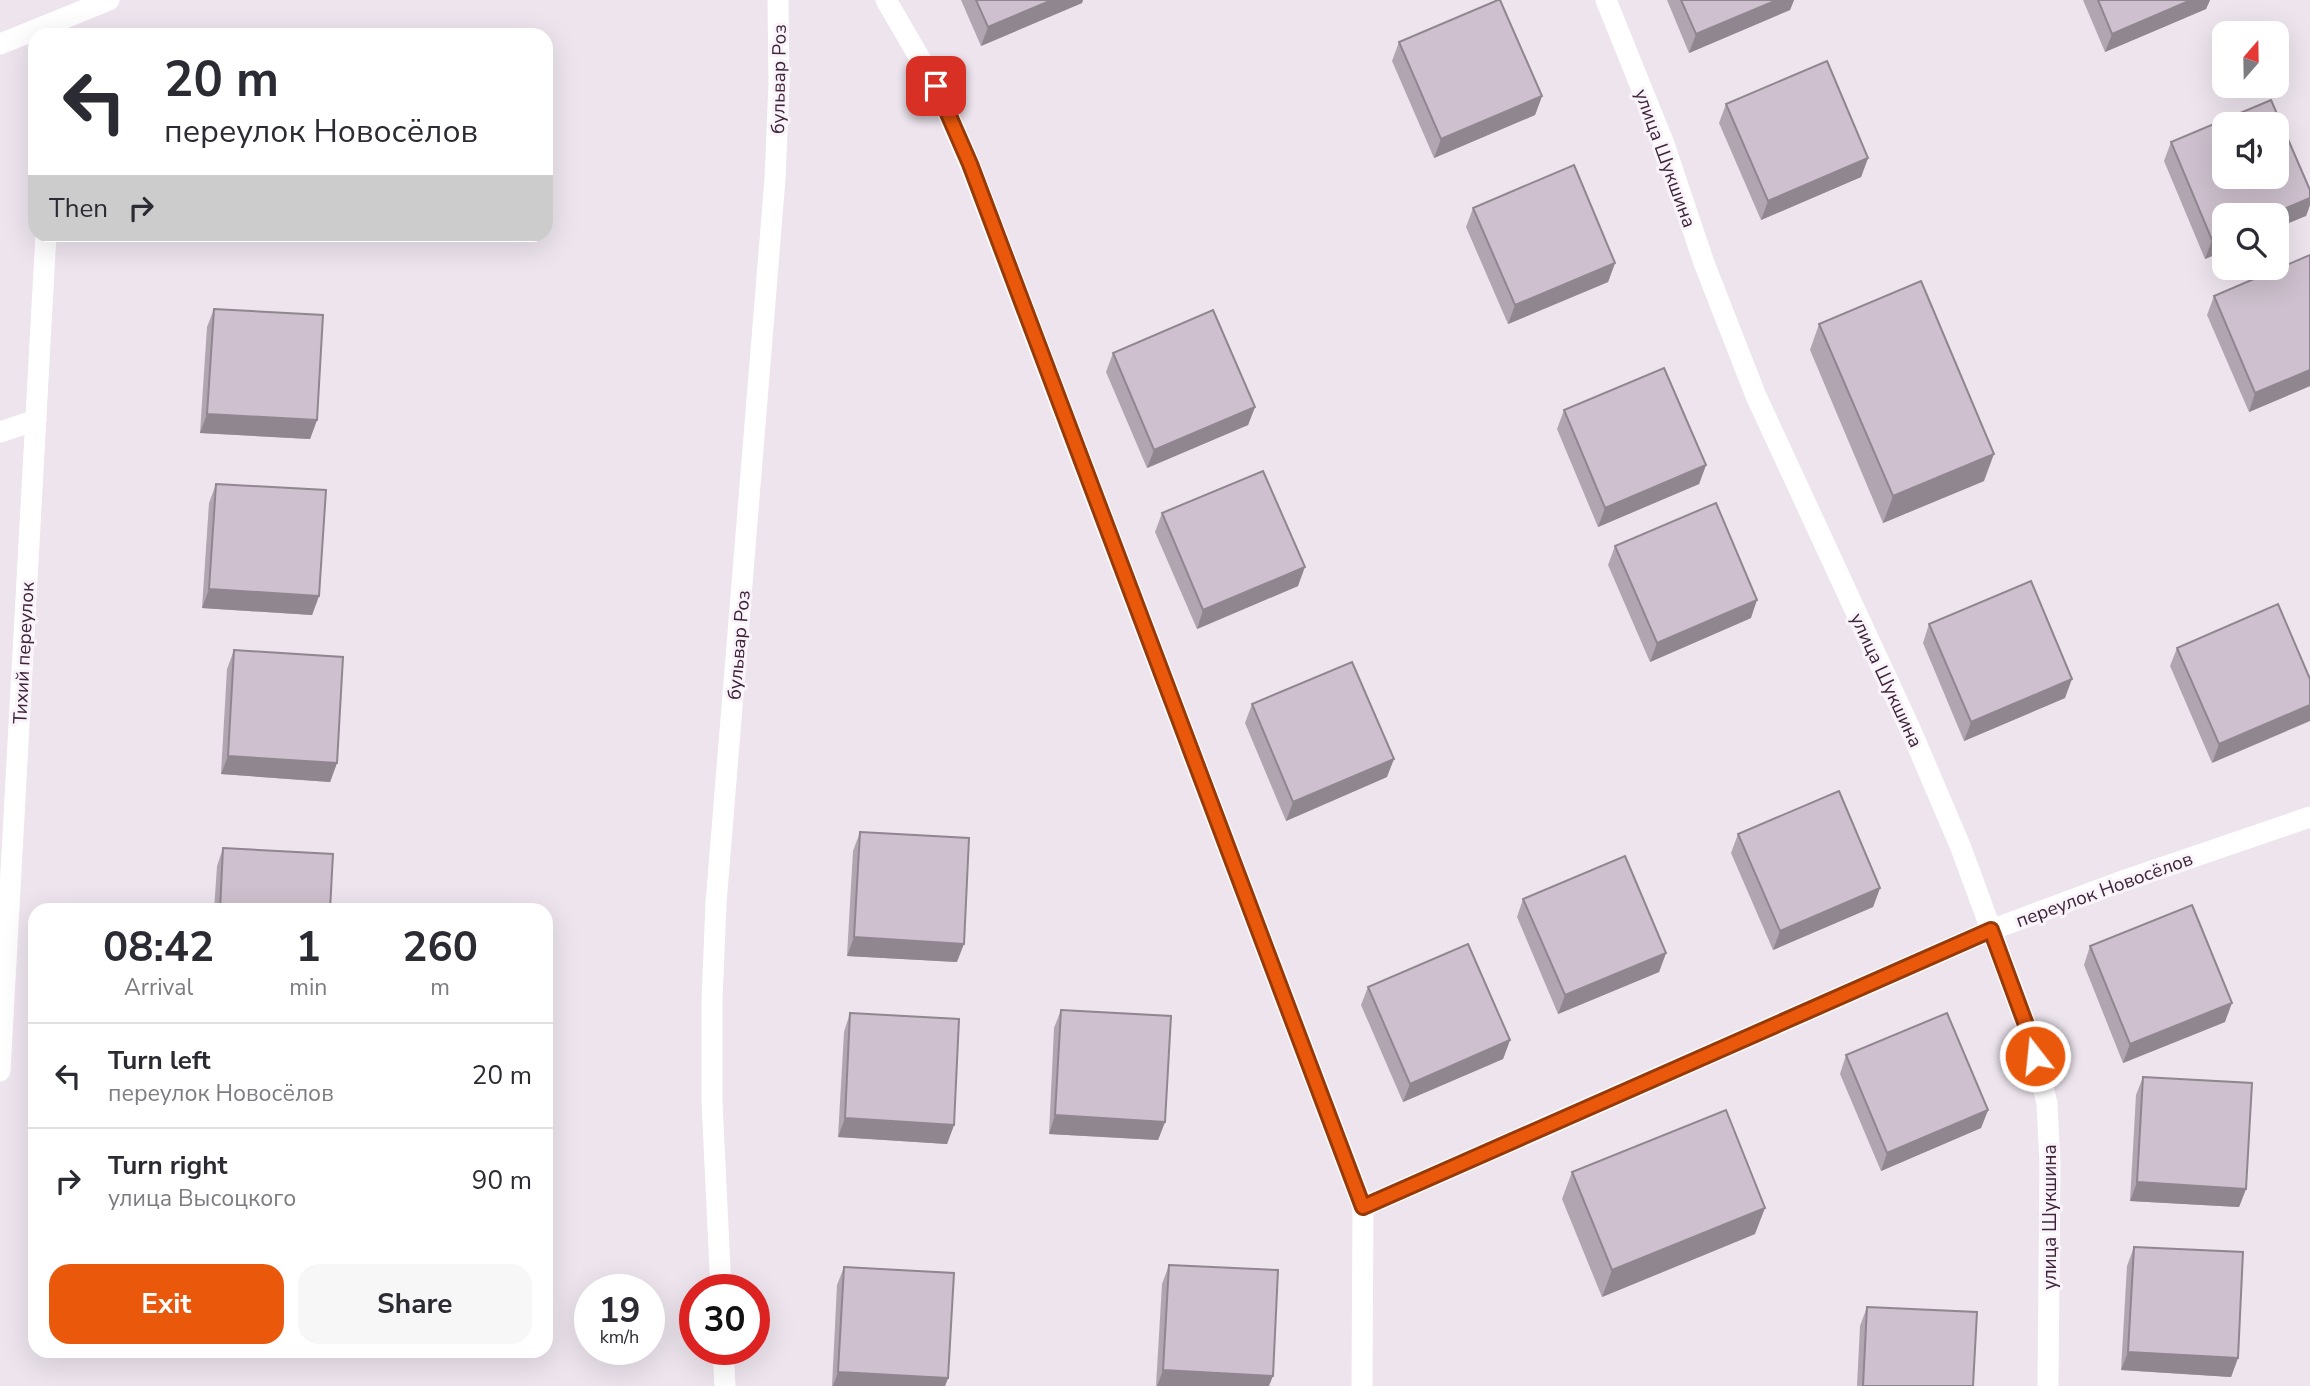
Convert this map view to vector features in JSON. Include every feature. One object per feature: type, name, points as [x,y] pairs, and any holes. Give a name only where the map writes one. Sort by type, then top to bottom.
[{"type":"street","points":[[57,28],[109,0]]},
{"type":"street","name":"бульвар Роз","points":[[720,1274],[712,1102],[715,927],[774,205],[779,83],[778,0]]},
{"type":"street","points":[[886,0],[936,86],[970,164],[1363,1207],[1362,1386]]},
{"type":"street","name":"улица Шукшина","points":[[1606,0],[1664,144],[1704,263],[1756,396],[1912,733],[1961,848],[2029,1033],[2047,1103],[2050,1164],[2048,1386]]},
{"type":"street","points":[[0,44],[28,36]]},
{"type":"street","name":"Тихий переулок","points":[[0,1071],[46,242]]},
{"type":"street","points":[[0,432],[36,420]]},
{"type":"street","name":"переулок Новосёлов","points":[[1363,1207],[1991,930],[2117,883],[2310,817]]},
{"type":"street","points":[[724,1365],[725,1386]]},
{"type":"building","points":[[976,0],[1052,0],[988,27]]},
{"type":"building","points":[[1498,0],[1542,96],[1441,139],[1399,42]]},
{"type":"building","points":[[1681,0],[1777,0],[1696,34]]},
{"type":"building","points":[[2098,0],[2191,0],[2112,34]]},
{"type":"building","points":[[1827,61],[1868,158],[1768,201],[1726,104]]},
{"type":"building","points":[[2271,100],[2276,112],[2242,112]]},
{"type":"building","points":[[2212,125],[2212,189],[2289,189],[2289,142],[2310,190],[2310,198],[2289,207],[2289,203],[2212,203],[2212,240],[2171,142]]},
{"type":"building","points":[[1574,165],[1615,263],[1515,305],[1473,208]]},
{"type":"building","points":[[2310,255],[2310,370],[2255,393],[2214,296],[2251,280],[2289,280],[2289,264]]},
{"type":"building","points":[[1921,281],[1994,454],[1893,496],[1819,324]]},
{"type":"building","points":[[214,309],[323,315],[317,420],[207,414]]},
{"type":"building","points":[[1213,310],[1255,407],[1154,450],[1113,353]]},
{"type":"building","points":[[1664,368],[1706,465],[1605,508],[1564,410]]},
{"type":"building","points":[[1263,471],[1305,567],[1203,610],[1162,513]]},
{"type":"building","points":[[216,484],[326,490],[319,596],[209,589]]},
{"type":"building","points":[[1716,503],[1757,600],[1657,643],[1615,546]]},
{"type":"building","points":[[2031,581],[2072,679],[1971,722],[1929,624]]},
{"type":"building","points":[[2278,604],[2310,679],[2310,705],[2219,744],[2177,648]]},
{"type":"building","points":[[234,650],[343,657],[337,763],[228,756]]},
{"type":"building","points":[[1352,662],[1394,759],[1293,802],[1252,704]]},
{"type":"building","points":[[1839,791],[1880,888],[1780,931],[1738,834]]},
{"type":"building","points":[[860,832],[969,838],[964,944],[854,937]]},
{"type":"building","points":[[223,848],[333,854],[330,903],[220,903]]},
{"type":"building","points":[[1625,856],[1666,953],[1565,995],[1523,899]]},
{"type":"building","points":[[2192,905],[2232,1003],[2130,1044],[2090,946]]},
{"type":"building","points":[[1468,944],[1510,1040],[1410,1084],[1368,987]]},
{"type":"building","points":[[1061,1010],[1171,1016],[1165,1122],[1055,1115]]},
{"type":"building","points":[[850,1013],[959,1019],[954,1125],[845,1118]]},
{"type":"building","points":[[1947,1013],[1988,1110],[1887,1153],[1846,1055]]},
{"type":"building","points":[[2143,1077],[2252,1083],[2246,1189],[2137,1182]]},
{"type":"building","points":[[1726,1110],[1765,1208],[1612,1270],[1572,1172]]},
{"type":"building","points":[[2134,1247],[2243,1252],[2238,1358],[2128,1352]]},
{"type":"building","points":[[1169,1265],[1278,1270],[1273,1376],[1163,1370]]},
{"type":"building","points":[[844,1267],[954,1273],[948,1378],[838,1372]]},
{"type":"building","points":[[1867,1307],[1977,1312],[1973,1386],[1863,1386]]},
{"type":"route","points":[[936,86],[970,164],[1363,1207],[1991,930],[2035,1056]]}]
